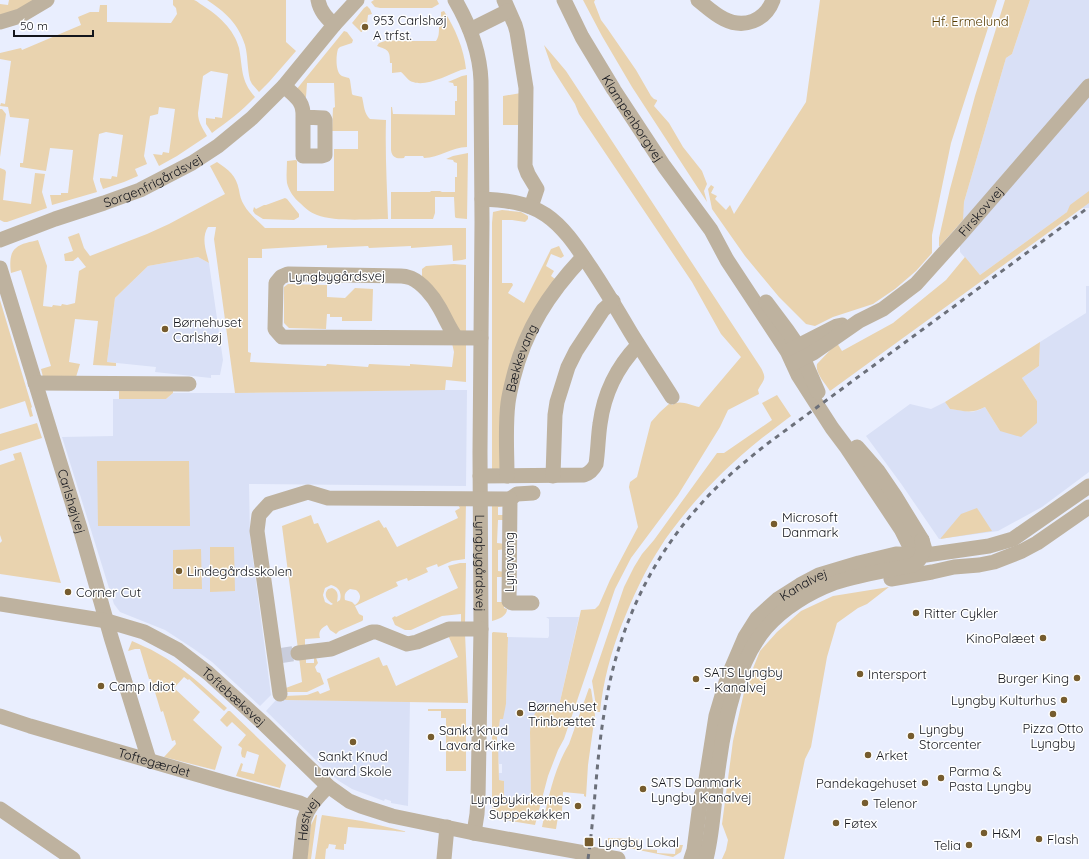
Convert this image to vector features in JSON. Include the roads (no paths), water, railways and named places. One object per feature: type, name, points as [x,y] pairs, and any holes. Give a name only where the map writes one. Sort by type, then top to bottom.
[{"type":"street","points":[[0,22],[20,16],[47,0]]},
{"type":"street","points":[[318,0],[323,13],[334,25]]},
{"type":"street","name":"Sorgenfrigårdsvej","points":[[0,240],[55,219],[140,190],[192,163],[218,146],[284,86],[334,25],[357,0]]},
{"type":"street","name":"Lyngbygårdsvej","points":[[455,0],[470,30],[481,70],[481,629],[478,798],[474,834]]},
{"type":"street","name":"Klampenborgvej","points":[[564,0],[582,37],[614,90],[664,166],[711,230],[725,243],[742,269],[787,330],[795,355]]},
{"type":"street","points":[[698,0],[714,14],[735,23],[747,23],[758,20],[766,13],[773,0]]},
{"type":"street","points":[[470,30],[506,5],[515,25],[526,88],[525,166],[537,188],[531,207]]},
{"type":"street","points":[[284,86],[301,103],[303,117]]},
{"type":"street","name":"Firskovvej","points":[[795,355],[839,336],[859,322],[883,309],[916,284],[1089,86]]},
{"type":"street","points":[[482,199],[508,200],[531,207],[547,215],[560,227],[583,257],[612,301],[638,345],[672,397]]},
{"type":"street","name":"Bækkevang","points":[[507,476],[508,400],[517,362],[537,316],[567,274],[583,257]]},
{"type":"street","name":"Carlshøjvej","points":[[0,268],[80,528],[107,621],[110,637],[148,760]]},
{"type":"street","name":"Lyngbygårdsvej","points":[[456,337],[450,330],[439,306],[430,294],[420,284],[411,278],[401,276],[288,274],[281,277],[276,283],[275,329],[282,337],[481,338]]},
{"type":"street","points":[[553,476],[555,415],[557,402],[568,367],[576,351],[603,310],[612,301]]},
{"type":"street","points":[[480,476],[553,476],[589,474],[596,464],[600,423],[606,397],[616,373],[623,362],[638,345]]},
{"type":"street","points":[[795,355],[814,384],[826,408],[863,456],[878,471],[922,540],[920,559],[913,564],[849,579],[826,587]]},
{"type":"street","points":[[795,355],[798,375],[832,428],[901,529],[921,555]]},
{"type":"street","points":[[35,383],[189,384]]},
{"type":"street","name":"Kanalvej","points":[[691,859],[694,850],[716,716],[727,679],[745,637],[757,618],[778,599],[819,575],[858,563],[896,554],[921,555],[989,546],[1013,539],[1089,486]]},
{"type":"street","name":"Lyngbygårdsvej","points":[[280,694],[276,656],[257,531],[260,515],[268,504],[308,492],[328,498],[480,498]]},
{"type":"street","points":[[480,498],[510,499],[517,494],[533,493]]},
{"type":"street","name":"Lyngvang","points":[[510,499],[509,601],[512,603],[532,603]]},
{"type":"street","name":"Kanalvej","points":[[706,859],[722,741],[729,712],[747,659],[754,644],[766,627],[787,609],[808,595],[826,587],[884,580],[954,567],[994,562],[1022,551],[1037,543],[1089,507]]},
{"type":"street","name":"Toftebæksvej","points":[[0,604],[107,621],[144,632],[178,650],[208,673],[263,723],[328,786],[349,801],[392,816],[474,834],[618,859]]},
{"type":"street","name":"Lyngbygårdsvej","points":[[298,653],[331,650],[372,632],[377,632],[406,644],[417,642],[449,629],[481,629]]},
{"type":"street","name":"Toftegærdet","points":[[0,716],[309,807]]},
{"type":"street","name":"Høstvej","points":[[300,859],[304,820],[309,807],[328,786]]},
{"type":"street","points":[[0,809],[73,859]]},
{"type":"street","points":[[444,859],[447,827]]},
{"type":"tunnel","points":[[278,656],[298,653]]},
{"type":"railway","points":[[588,859],[601,732],[609,685],[616,657],[636,602],[649,576],[681,527],[716,488],[767,444],[1089,207]]},
{"type":"place","name":"953 Carlshøj A trfst.","points":[[365,27]]},
{"type":"place","name":"Børnehuset Carlshøj","points":[[165,329]]},
{"type":"place","name":"Microsoft Danmark","points":[[774,524]]},
{"type":"place","name":"Lindegårdsskolen","points":[[179,571]]},
{"type":"place","name":"Corner Cut","points":[[68,592]]},
{"type":"place","name":"Ritter Cykler","points":[[916,613]]},
{"type":"place","name":"KinoPalæet","points":[[1043,638]]},
{"type":"place","name":"Intersport","points":[[860,674]]},
{"type":"place","name":"Burger King","points":[[1077,678]]},
{"type":"place","name":"SATS Lyngby – Kanalvej","points":[[696,679]]},
{"type":"place","name":"Camp Idiot","points":[[101,686]]},
{"type":"place","name":"Lyngby Kulturhus","points":[[1064,700]]},
{"type":"place","name":"Børnehuset Trinbrættet","points":[[520,713]]},
{"type":"place","name":"Pizza Otto Lyngby","points":[[1053,714]]},
{"type":"place","name":"Lyngby Storcenter","points":[[911,736]]},
{"type":"place","name":"Sankt Knud Lavard Kirke","points":[[431,737]]},
{"type":"place","name":"Sankt Knud Lavard Skole","points":[[353,742]]},
{"type":"place","name":"Arket","points":[[868,755]]},
{"type":"place","name":"Parma & Pasta Lyngby","points":[[941,778]]},
{"type":"place","name":"Pandekagehuset","points":[[925,783]]},
{"type":"place","name":"SATS Danmark Lyngby Kanalvej","points":[[643,789]]},
{"type":"place","name":"Telenor","points":[[865,803]]},
{"type":"place","name":"Lyngbykirkernes Suppekøkken","points":[[578,806]]},
{"type":"place","name":"Føtex","points":[[836,823]]},
{"type":"place","name":"H&M","points":[[984,833]]},
{"type":"place","name":"Flash","points":[[1039,839]]},
{"type":"place","name":"Lyngby Lokal","points":[[589,842]]},
{"type":"place","name":"Telia","points":[[969,845]]},
{"type":"park label","name":"Hf. Ermelund","points":[[970,21]]}]
